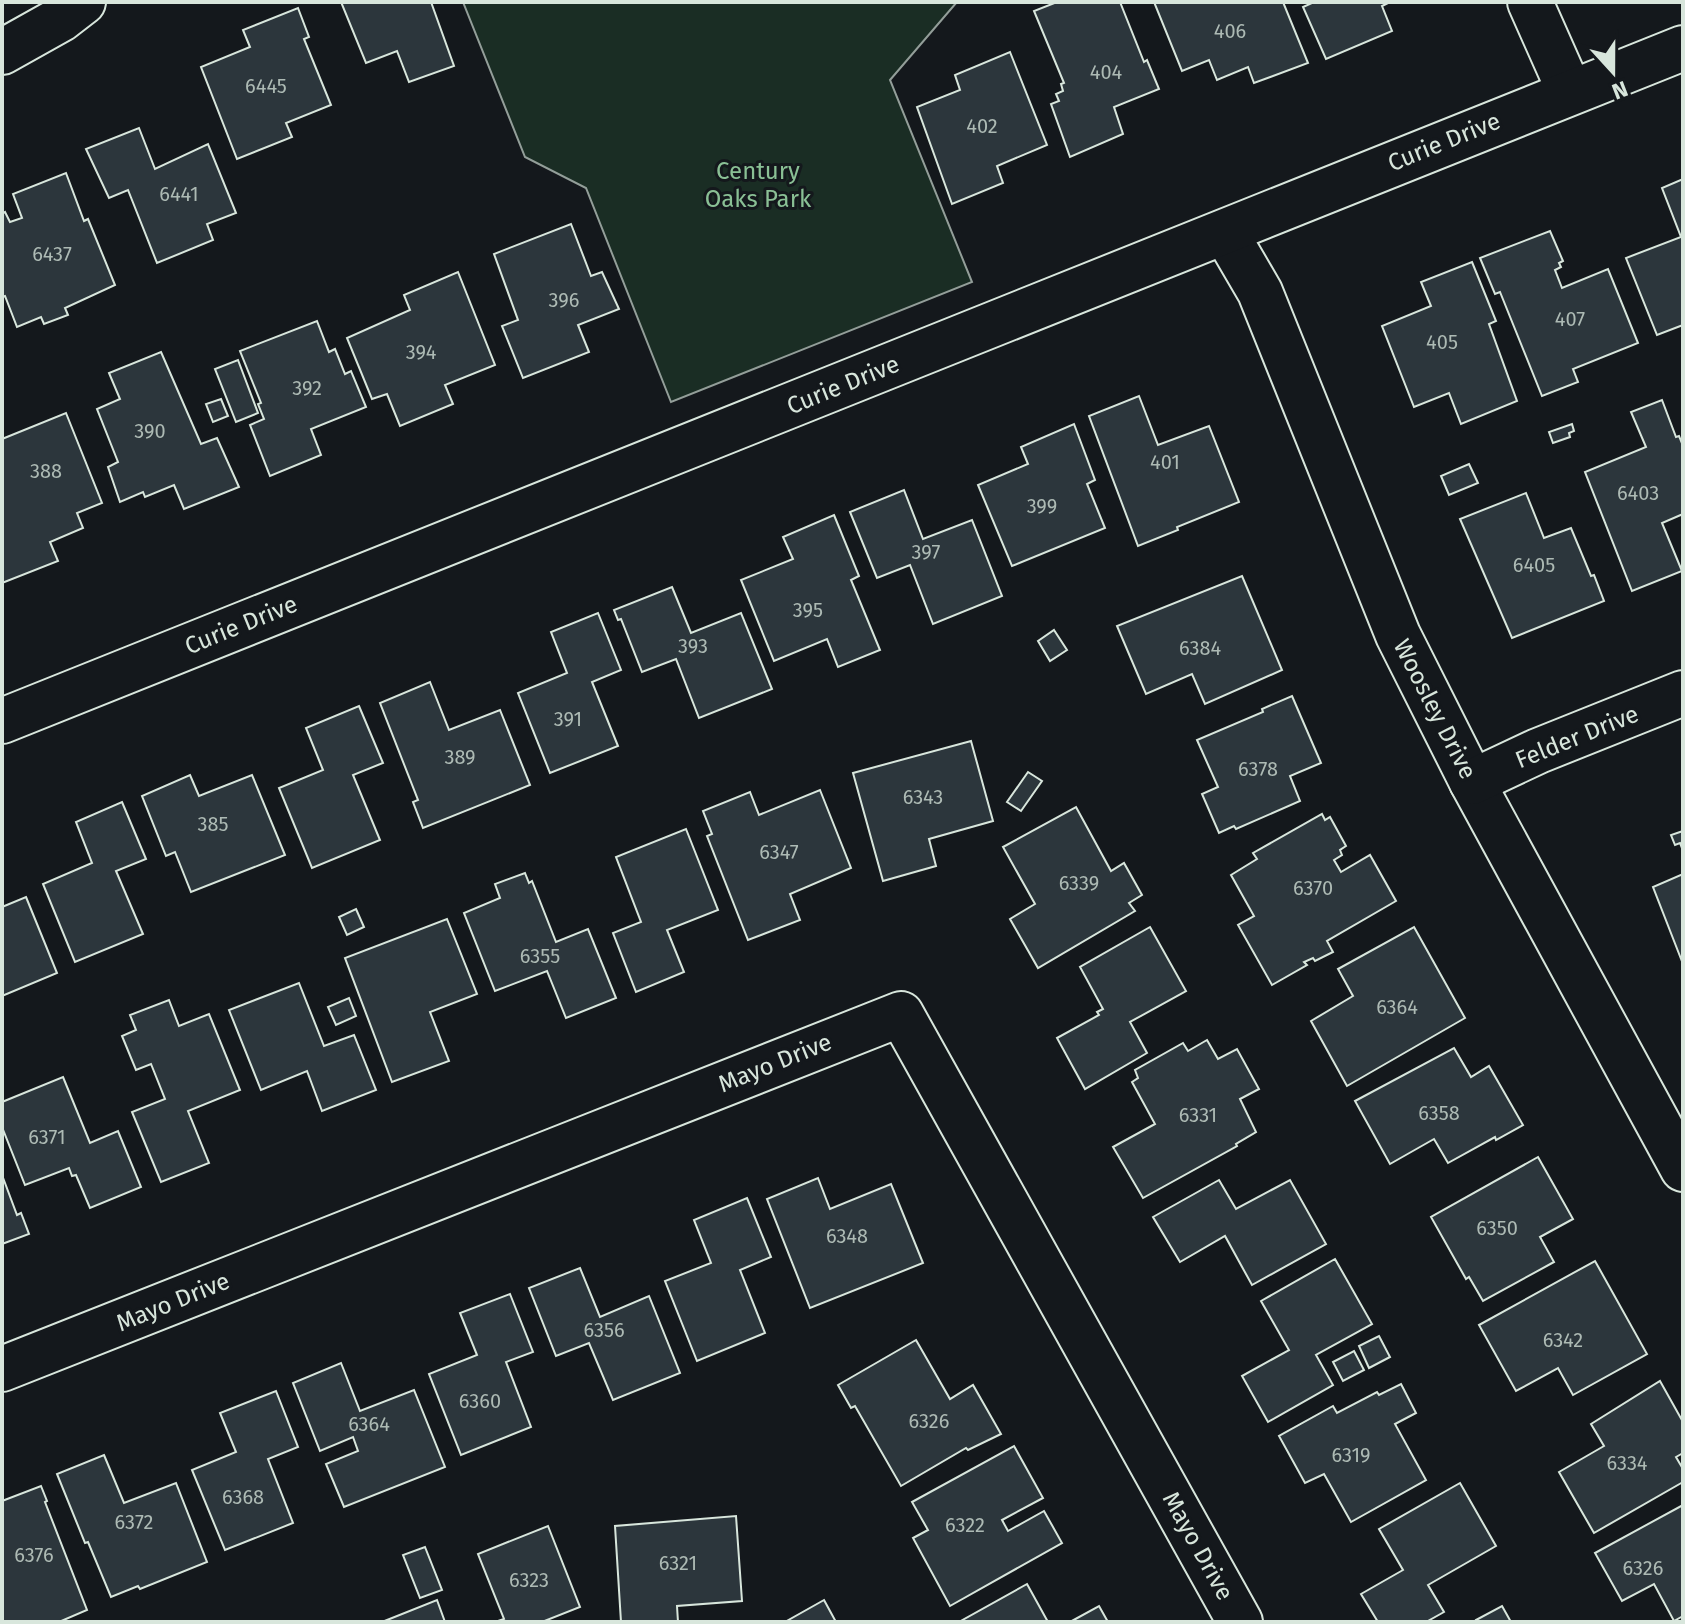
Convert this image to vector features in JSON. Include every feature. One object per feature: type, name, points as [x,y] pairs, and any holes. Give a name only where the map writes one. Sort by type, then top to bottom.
[{"type":"street","points":[[2,52],[61,19],[83,2]]},
{"type":"street","points":[[1530,2],[1570,92]]},
{"type":"street","name":"Curie Drive","points":[[2,721],[1683,48]]},
{"type":"street","name":"Woosley Drive","points":[[1225,232],[1260,292],[1398,635],[1472,782],[1683,1169]]},
{"type":"street","name":"Felder Drive","points":[[1472,782],[1538,751],[1683,693]]},
{"type":"street","name":"Mayo Drive","points":[[2,1369],[901,1014],[1240,1622]]},
{"type":"green space","name":"Century Oaks Park","points":[[463,2],[957,2],[890,80],[972,282],[671,402],[586,188],[525,157]]},
{"type":"building","points":[[341,2],[431,2],[454,66],[409,82],[397,51],[366,63]]},
{"type":"building","points":[[1057,2],[1120,2],[1144,62],[1147,60],[1159,89],[1114,107],[1123,134],[1070,157],[1051,104],[1059,101],[1056,94],[1063,91],[1061,84],[1064,83],[1034,11]]},
{"type":"building","points":[[1154,2],[1283,2],[1308,63],[1254,83],[1248,67],[1217,80],[1209,60],[1182,71]]},
{"type":"building","points":[[1314,2],[1390,2],[1382,6],[1392,31],[1326,59],[1303,7]]},
{"type":"building","points":[[298,8],[309,37],[304,39],[331,105],[286,123],[292,137],[237,159],[201,67],[250,47],[243,30]]},
{"type":"building","points":[[1010,52],[1047,145],[997,166],[1003,183],[952,204],[917,107],[960,90],[955,75]]},
{"type":"building","points":[[139,128],[155,169],[208,144],[236,213],[207,224],[213,240],[157,263],[128,190],[109,198],[86,149]]},
{"type":"building","points":[[66,173],[84,221],[88,219],[115,285],[65,308],[68,315],[44,324],[41,317],[17,327],[5,296],[2,297],[2,214],[5,212],[10,222],[22,218],[13,194]]},
{"type":"building","points":[[1683,179],[1683,325],[1657,335],[1626,258],[1681,237],[1662,188]]},
{"type":"building","points":[[571,224],[591,276],[602,272],[619,309],[578,325],[589,352],[523,378],[502,326],[518,320],[494,254]]},
{"type":"building","points":[[1550,231],[1563,261],[1559,263],[1561,267],[1555,270],[1562,288],[1608,269],[1638,343],[1573,369],[1578,382],[1542,396],[1500,292],[1495,294],[1480,258]]},
{"type":"building","points":[[1472,262],[1496,321],[1489,324],[1517,401],[1461,424],[1449,393],[1414,407],[1382,326],[1431,306],[1421,282]]},
{"type":"building","points":[[458,272],[495,365],[445,385],[453,404],[400,426],[387,394],[372,399],[347,338],[410,310],[404,295]]},
{"type":"building","points":[[317,321],[329,352],[335,349],[345,374],[351,371],[366,407],[311,429],[321,455],[270,476],[250,425],[264,419],[258,404],[261,403],[240,351]]},
{"type":"building","points":[[161,352],[201,444],[217,438],[239,487],[184,509],[174,485],[145,497],[143,492],[120,502],[108,467],[118,462],[97,409],[120,399],[109,373]]},
{"type":"building","points":[[238,360],[258,413],[236,422],[215,369]]},
{"type":"building","points":[[1139,396],[1158,445],[1209,426],[1239,502],[1138,546],[1089,416]]},
{"type":"building","points":[[221,399],[228,416],[213,422],[206,404]]},
{"type":"building","points":[[1662,400],[1676,437],[1679,436],[1683,446],[1683,514],[1662,523],[1682,571],[1632,591],[1585,472],[1646,447],[1631,412]]},
{"type":"building","points":[[66,413],[102,503],[77,513],[83,528],[50,542],[58,561],[2,583],[2,439]]},
{"type":"building","points":[[1074,424],[1095,480],[1087,484],[1105,528],[1012,566],[978,485],[1028,464],[1021,447]]},
{"type":"building","points":[[1572,424],[1574,431],[1569,433],[1570,437],[1553,443],[1549,432]]},
{"type":"building","points":[[1469,464],[1478,483],[1449,495],[1441,476]]},
{"type":"building","points":[[904,490],[923,539],[972,520],[1002,596],[933,624],[910,565],[877,578],[850,512]]},
{"type":"building","points":[[1526,493],[1544,538],[1571,528],[1604,601],[1512,638],[1460,519]]},
{"type":"building","points":[[834,515],[859,576],[851,580],[880,650],[838,667],[827,639],[774,661],[741,580],[793,559],[783,537]]},
{"type":"building","points":[[1242,576],[1282,670],[1205,704],[1192,674],[1146,694],[1117,626]]},
{"type":"building","points":[[672,587],[691,633],[741,613],[772,689],[699,718],[676,659],[642,672],[621,619],[618,620],[614,610]]},
{"type":"building","points":[[598,613],[621,670],[592,682],[618,746],[550,773],[518,693],[567,673],[551,632]]},
{"type":"building","points":[[1054,630],[1067,650],[1050,661],[1038,641]]},
{"type":"building","points":[[430,682],[449,730],[500,710],[530,785],[423,828],[413,802],[418,800],[380,703]]},
{"type":"building","points":[[1292,696],[1321,763],[1290,776],[1300,801],[1236,829],[1234,826],[1219,833],[1202,794],[1218,787],[1197,740]]},
{"type":"building","points":[[359,706],[383,763],[353,775],[380,840],[312,868],[279,788],[323,770],[306,728]]},
{"type":"building","points":[[971,741],[993,821],[929,839],[936,866],[883,881],[853,773]]},
{"type":"building","points":[[1028,772],[1042,781],[1021,811],[1007,802]]},
{"type":"building","points":[[190,775],[199,796],[252,775],[285,855],[191,892],[175,852],[166,856],[142,796]]},
{"type":"building","points":[[820,790],[851,868],[790,894],[800,920],[748,940],[707,836],[712,834],[703,811],[750,792],[759,815]]},
{"type":"building","points":[[122,802],[146,859],[116,871],[143,934],[75,962],[43,884],[92,863],[76,822]]},
{"type":"building","points":[[1076,807],[1111,871],[1124,863],[1142,895],[1129,903],[1135,911],[1038,968],[1010,919],[1035,904],[1003,847]]},
{"type":"building","points":[[1322,814],[1325,820],[1330,817],[1346,846],[1340,850],[1342,855],[1334,860],[1341,872],[1370,855],[1396,901],[1327,941],[1333,952],[1315,961],[1313,958],[1304,962],[1307,965],[1272,985],[1238,925],[1254,916],[1231,875],[1257,859],[1253,853]]},
{"type":"building","points":[[686,829],[718,910],[667,930],[684,972],[636,992],[613,933],[641,922],[616,857]]},
{"type":"building","points":[[1683,831],[1683,851],[1680,843],[1675,845],[1671,835]]},
{"type":"building","points":[[525,873],[529,883],[532,881],[556,942],[588,929],[616,998],[566,1018],[547,971],[495,991],[464,913],[500,898],[495,884]]},
{"type":"building","points":[[1683,874],[1683,964],[1653,887]]},
{"type":"building","points":[[26,897],[57,973],[2,996],[2,907]]},
{"type":"building","points":[[356,909],[364,927],[347,935],[339,917]]},
{"type":"building","points":[[447,919],[477,994],[430,1012],[449,1061],[392,1082],[345,958]]},
{"type":"building","points":[[1150,927],[1186,991],[1130,1022],[1147,1053],[1085,1089],[1057,1038],[1099,1015],[1097,1012],[1103,1009],[1080,967]]},
{"type":"building","points":[[1414,927],[1465,1018],[1347,1086],[1311,1021],[1353,996],[1338,969]]},
{"type":"building","points":[[299,983],[324,1046],[354,1035],[376,1090],[322,1111],[307,1071],[261,1090],[229,1010]]},
{"type":"building","points":[[349,998],[356,1016],[336,1025],[328,1007]]},
{"type":"building","points":[[169,1000],[179,1026],[209,1014],[240,1090],[188,1111],[209,1163],[161,1182],[132,1112],[165,1099],[151,1064],[136,1070],[122,1036],[136,1030],[130,1015]]},
{"type":"building","points":[[1207,1040],[1218,1059],[1237,1049],[1259,1089],[1240,1099],[1256,1132],[1237,1146],[1143,1198],[1113,1147],[1155,1124],[1132,1082],[1138,1078],[1135,1070],[1183,1043],[1188,1051]]},
{"type":"building","points":[[1454,1048],[1471,1077],[1489,1066],[1523,1125],[1448,1163],[1434,1139],[1390,1164],[1355,1101]]},
{"type":"building","points":[[63,1077],[90,1143],[118,1131],[141,1187],[90,1208],[76,1175],[72,1176],[69,1168],[25,1185],[2,1127],[2,1102]]},
{"type":"building","points":[[1538,1157],[1573,1219],[1540,1237],[1554,1262],[1483,1301],[1469,1277],[1466,1279],[1431,1217]]},
{"type":"building","points":[[2,1175],[17,1215],[21,1213],[29,1234],[2,1244]]},
{"type":"building","points":[[818,1178],[830,1209],[891,1184],[923,1263],[810,1308],[767,1199]]},
{"type":"building","points":[[1219,1180],[1236,1209],[1290,1180],[1326,1244],[1252,1285],[1225,1236],[1180,1262],[1153,1217]]},
{"type":"building","points":[[747,1198],[771,1257],[740,1270],[765,1333],[697,1361],[665,1281],[711,1263],[694,1220]]},
{"type":"building","points":[[1335,1259],[1372,1324],[1316,1355],[1333,1385],[1268,1422],[1242,1376],[1289,1350],[1261,1301]]},
{"type":"building","points":[[1595,1261],[1647,1354],[1573,1395],[1558,1368],[1516,1391],[1479,1325]]},
{"type":"building","points":[[580,1268],[600,1317],[649,1296],[680,1373],[613,1400],[589,1343],[556,1356],[529,1288]]},
{"type":"building","points":[[510,1294],[533,1352],[506,1362],[531,1427],[461,1455],[429,1374],[477,1355],[460,1313]]},
{"type":"building","points":[[1379,1336],[1390,1357],[1369,1368],[1359,1346]]},
{"type":"building","points":[[916,1340],[950,1399],[973,1385],[1001,1434],[968,1450],[966,1448],[901,1486],[855,1406],[851,1408],[838,1385]]},
{"type":"building","points":[[1354,1351],[1364,1370],[1343,1381],[1333,1362]]},
{"type":"building","points":[[341,1363],[360,1411],[414,1390],[445,1467],[344,1507],[326,1464],[358,1451],[353,1437],[320,1451],[293,1383]]},
{"type":"building","points":[[1660,1381],[1683,1422],[1683,1453],[1676,1457],[1683,1469],[1683,1482],[1594,1533],[1559,1472],[1604,1446],[1591,1424]]},
{"type":"building","points":[[1401,1384],[1416,1413],[1395,1424],[1426,1480],[1351,1522],[1324,1474],[1305,1483],[1279,1436],[1333,1406],[1337,1413],[1377,1392],[1379,1395]]},
{"type":"building","points":[[276,1391],[298,1447],[268,1459],[293,1523],[225,1550],[192,1470],[236,1452],[220,1413]]},
{"type":"building","points":[[1014,1446],[1043,1498],[1002,1520],[1008,1531],[1044,1511],[1062,1543],[950,1606],[913,1538],[928,1530],[912,1502]]},
{"type":"building","points":[[104,1455],[124,1503],[176,1483],[207,1562],[140,1589],[138,1586],[111,1597],[57,1474]]},
{"type":"building","points":[[1460,1483],[1496,1546],[1428,1585],[1444,1612],[1426,1622],[1378,1622],[1361,1594],[1403,1570],[1379,1529]]},
{"type":"building","points":[[41,1486],[87,1610],[59,1622],[2,1622],[2,1501]]},
{"type":"building","points":[[1683,1505],[1683,1616],[1674,1621],[1654,1584],[1622,1601],[1595,1553]]},
{"type":"building","points":[[736,1516],[742,1601],[677,1606],[678,1622],[621,1622],[615,1526]]},
{"type":"building","points":[[548,1526],[580,1607],[542,1622],[495,1622],[504,1619],[478,1554]]},
{"type":"building","points":[[425,1547],[442,1590],[420,1598],[403,1555]]},
{"type":"building","points":[[1027,1584],[1048,1622],[959,1622]]},
{"type":"building","points":[[437,1600],[445,1622],[382,1622]]},
{"type":"building","points":[[824,1600],[836,1622],[785,1622]]},
{"type":"building","points":[[1099,1606],[1108,1622],[1070,1622]]},
{"type":"building","points":[[1502,1606],[1511,1622],[1477,1622],[1476,1620]]}]
